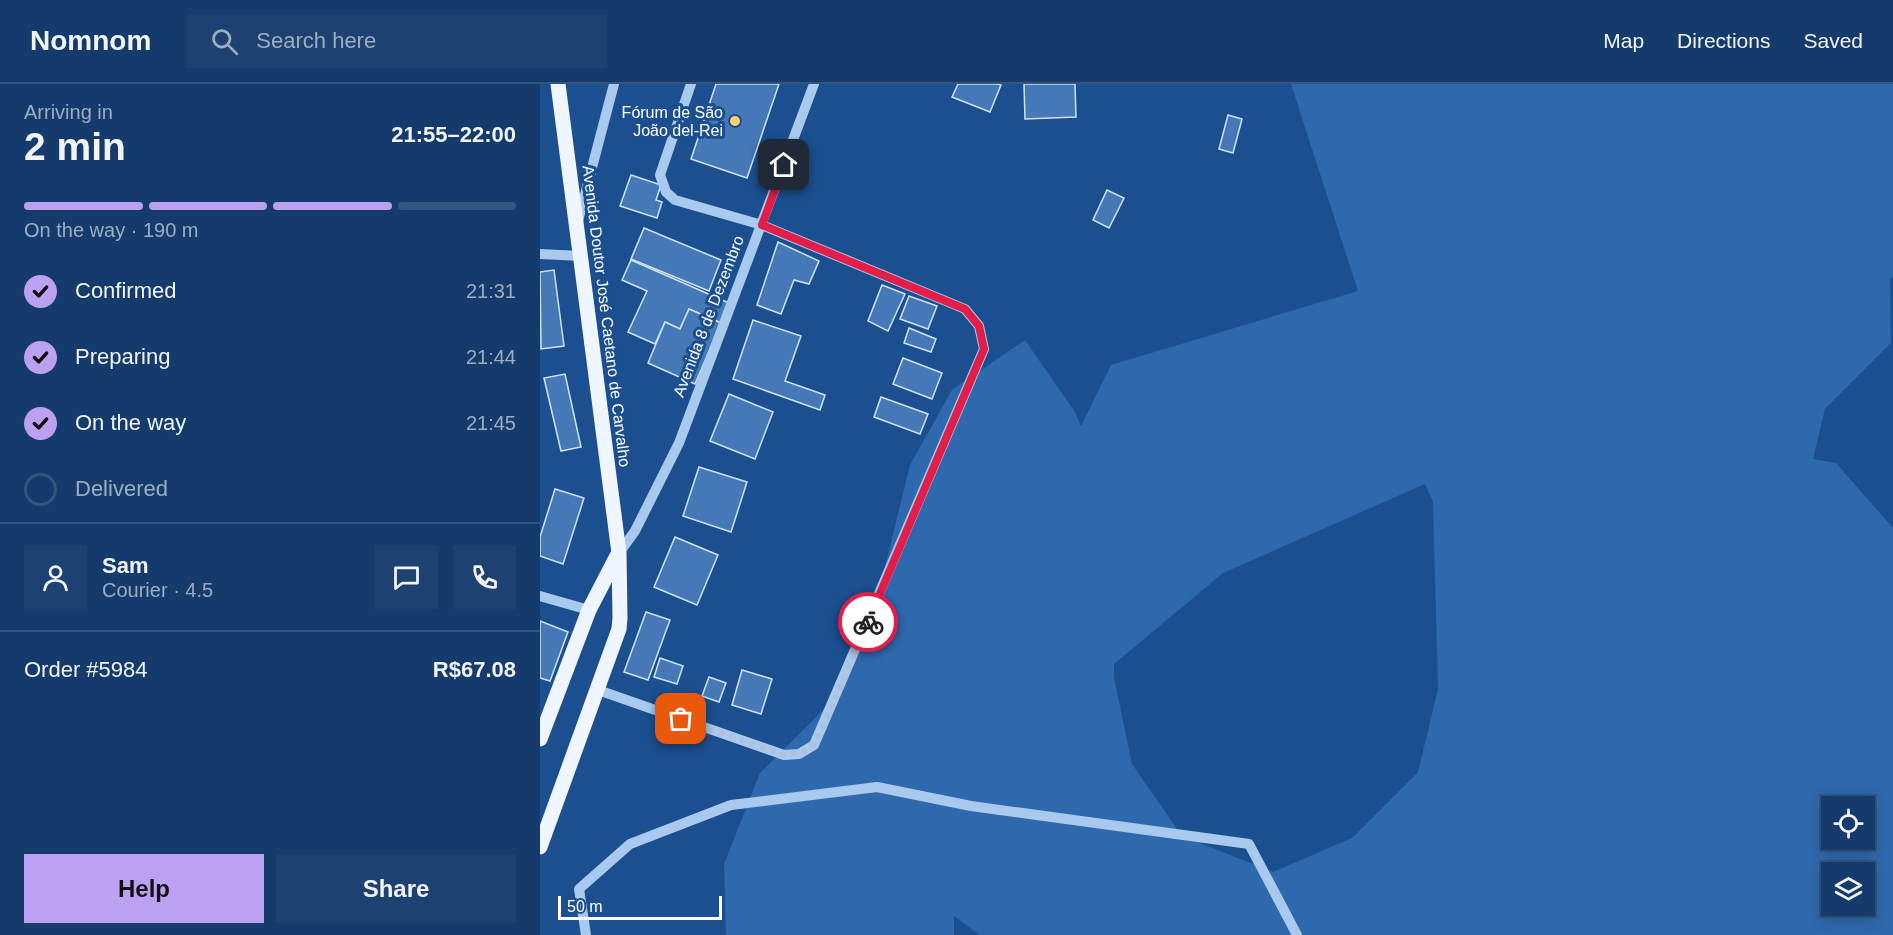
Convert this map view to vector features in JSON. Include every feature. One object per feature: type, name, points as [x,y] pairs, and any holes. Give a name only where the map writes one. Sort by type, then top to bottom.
[{"type":"main road","name":"Avenida Doutor José Caetano de Carvalho","points":[[558,84],[619,553]]},
{"type":"main road","name":"Avenida 8 de Dezembro","points":[[540,739],[589,610],[619,553]]},
{"type":"main road","points":[[540,848],[620,624],[619,553]]},
{"type":"street","points":[[578,224],[614,84]]},
{"type":"street","points":[[598,690],[784,755],[805,751],[817,741],[984,349],[979,326],[965,309],[762,225],[675,200],[666,192],[660,175],[691,84]]},
{"type":"street","name":"Avenida 8 de Dezembro","points":[[619,553],[635,531],[679,443],[814,84]]},
{"type":"street","points":[[540,254],[582,256]]},
{"type":"street","points":[[540,596],[589,610]]},
{"type":"street","points":[[586,935],[579,890],[630,844],[731,805],[877,787],[971,806],[1249,844],[1297,935]]},
{"type":"shaded area","points":[[1291,84],[1893,84],[1891,343],[1825,409],[1813,459],[1836,463],[1893,528],[1893,935],[980,935],[954,916],[954,935],[726,935],[724,864],[760,773],[826,707],[869,632],[910,465],[952,390],[1025,340],[1075,412],[1081,426],[1111,365],[1358,291]],"holes":[[[1425,484],[1433,502],[1438,689],[1418,772],[1352,838],[1273,872],[1182,836],[1132,764],[1114,678],[1114,664],[1223,573]]]},
{"type":"building","name":"Fórum de São João del-Rei","points":[[716,84],[779,84],[747,178],[691,159]]},
{"type":"building","points":[[958,84],[1001,85],[990,112],[952,97]]},
{"type":"building","points":[[1024,84],[1075,84],[1076,117],[1025,119]]},
{"type":"building","points":[[1228,115],[1242,119],[1233,153],[1219,149]]},
{"type":"building","points":[[631,175],[661,185],[656,200],[662,202],[657,218],[620,206]]},
{"type":"building","points":[[1107,190],[1124,198],[1109,228],[1093,220]]},
{"type":"building","points":[[644,228],[721,260],[709,291],[631,259]]},
{"type":"building","points":[[778,242],[819,261],[809,284],[794,280],[781,314],[757,305]]},
{"type":"building","points":[[631,260],[729,303],[721,323],[689,309],[680,329],[665,322],[655,344],[628,332],[647,291],[622,280]]},
{"type":"building","points":[[554,270],[564,346],[541,349],[540,272]]},
{"type":"building","points":[[882,285],[905,294],[888,331],[868,321]]},
{"type":"building","points":[[909,296],[937,306],[928,329],[900,319]]},
{"type":"building","points":[[689,309],[721,323],[695,384],[648,363],[665,322],[680,329]]},
{"type":"building","points":[[753,320],[801,336],[785,381],[825,395],[820,410],[733,379]]},
{"type":"building","points":[[909,328],[936,339],[931,352],[904,343]]},
{"type":"building","points":[[903,358],[942,373],[932,399],[893,384]]},
{"type":"building","points":[[565,374],[581,447],[561,451],[544,378]]},
{"type":"building","points":[[729,394],[773,412],[755,459],[710,441]]},
{"type":"building","points":[[881,397],[928,414],[920,434],[874,417]]},
{"type":"building","points":[[699,467],[747,482],[731,532],[683,516]]},
{"type":"building","points":[[555,489],[584,498],[563,564],[540,556],[540,537]]},
{"type":"building","points":[[675,537],[718,555],[697,605],[654,587]]},
{"type":"building","points":[[646,612],[670,620],[648,680],[624,672]]},
{"type":"building","points":[[540,621],[568,632],[550,681],[540,678]]},
{"type":"building","points":[[660,658],[683,666],[677,684],[654,677]]},
{"type":"building","points":[[742,670],[772,679],[761,714],[732,705]]},
{"type":"building","points":[[709,677],[726,683],[719,702],[702,696]]},
{"type":"way so far","points":[[681,719],[784,755],[799,754],[805,751],[817,741],[868,622]]},
{"type":"place","name":"Fórum de São João del-Rei","points":[[735,121]]},
{"type":"route","points":[[784,165],[762,225],[965,309],[979,326],[984,349],[868,622]]}]
